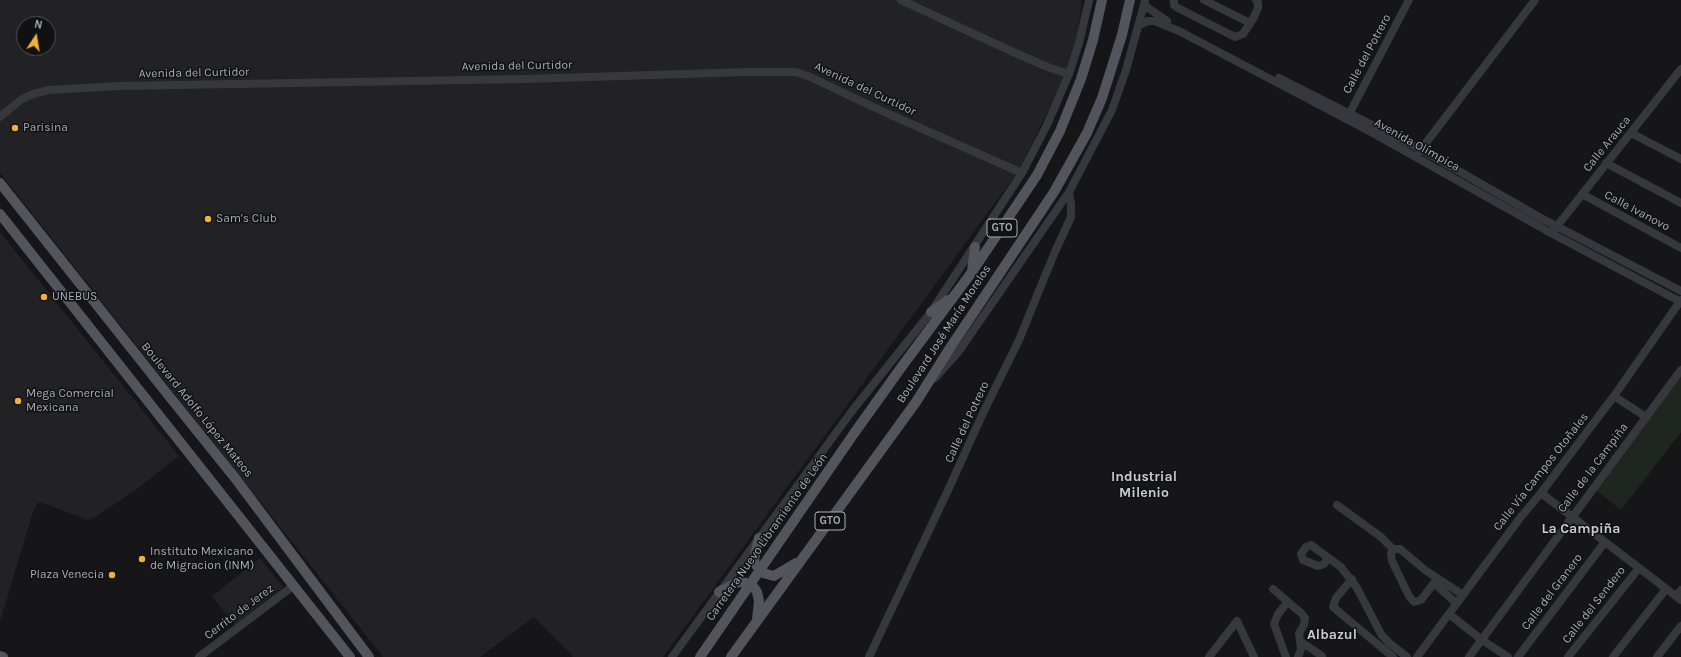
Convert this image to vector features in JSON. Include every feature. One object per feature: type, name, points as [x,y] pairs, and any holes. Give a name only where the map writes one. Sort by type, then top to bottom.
[{"type":"main road","name":"Boulevard José María Morelos","points":[[855,432],[972,272],[1036,175],[1060,131],[1072,104],[1088,60],[1102,0]]},
{"type":"main road","name":"Boulevard José María Morelos","points":[[731,657],[928,384],[1054,192],[1087,133],[1111,72],[1130,0]]},
{"type":"main road","name":"Boulevard Adolfo López Mateos","points":[[0,183],[227,467],[368,657]]},
{"type":"main road","points":[[0,214],[350,657]]},
{"type":"main road","points":[[972,272],[975,247]]},
{"type":"main road","points":[[931,312],[955,296]]},
{"type":"main road","name":"Carretera Nuevo Libramiento de León","points":[[700,657],[855,432]]},
{"type":"main road","points":[[759,538],[755,551],[755,564],[767,576],[778,574],[803,558]]},
{"type":"main road","points":[[719,592],[738,582],[753,586],[757,592],[759,601],[757,620]]},
{"type":"main road","points":[[325,599],[349,625],[374,657]]},
{"type":"main road","points":[[315,612],[322,628],[342,657]]},
{"type":"street","points":[[901,0],[1026,57],[1069,74]]},
{"type":"street","points":[[672,657],[852,411],[931,312],[1022,174],[1047,125],[1069,74],[1079,43],[1089,0]]},
{"type":"street","points":[[1174,0],[1174,5],[1176,7],[1234,37],[1242,34],[1253,19],[1258,8],[1258,3],[1256,0]]},
{"type":"street","points":[[1204,0],[1250,23]]},
{"type":"street","name":"Calle del Potrero","points":[[1348,116],[1409,0]]},
{"type":"street","points":[[1415,157],[1422,150],[1535,0]]},
{"type":"street","points":[[928,384],[952,361],[959,352],[1069,192],[1112,110],[1126,70],[1144,3]]},
{"type":"street","name":"Avenida Olímpica","points":[[1144,3],[1160,17],[1348,116],[1415,157],[1551,233],[1681,301]]},
{"type":"street","name":"Avenida Olímpica","points":[[1138,26],[1151,21],[1161,23],[1348,116],[1422,150],[1558,226],[1681,291]]},
{"type":"street","name":"Calle Arauca","points":[[1551,233],[1680,71]]},
{"type":"street","name":"Avenida del Curtidor","points":[[0,117],[22,99],[44,91],[119,86],[795,72],[815,79],[1022,174]]},
{"type":"street","points":[[1631,133],[1681,159]]},
{"type":"street","points":[[1606,163],[1681,203]]},
{"type":"street","name":"Calle del Potrero","points":[[869,657],[980,419],[1019,340],[1054,254],[1071,217],[1069,192]]},
{"type":"street","name":"Calle Ivanovo","points":[[1582,194],[1681,248]]},
{"type":"street","name":"Calle Vía Campos Otoñales","points":[[1417,657],[1520,518],[1541,493],[1614,396],[1681,301]]},
{"type":"street","name":"Calle de la Campiña","points":[[1469,657],[1681,370]]},
{"type":"street","points":[[1614,396],[1646,417]]},
{"type":"street","points":[[1541,493],[1666,589],[1679,595]]},
{"type":"street","points":[[1337,505],[1381,537],[1393,549],[1400,549],[1436,581],[1456,603]]},
{"type":"street","name":"Calle del Granero","points":[[1518,657],[1605,542]]},
{"type":"street","points":[[1393,549],[1391,554],[1392,561],[1409,596],[1414,602],[1421,600],[1436,581]]},
{"type":"street","points":[[1328,558],[1352,579],[1393,657]]},
{"type":"street","name":"Calle del Sendero","points":[[1568,657],[1639,568]]},
{"type":"street","points":[[1352,579],[1336,598],[1333,607],[1364,632],[1407,657]]},
{"type":"street","points":[[1436,581],[1463,595]]},
{"type":"street","name":"Cerrito de Jerez","points":[[199,657],[293,586]]},
{"type":"street","points":[[1273,589],[1305,618],[1304,625],[1299,633],[1301,649],[1298,657]]},
{"type":"street","points":[[1613,657],[1666,589]]},
{"type":"street","points":[[1286,657],[1274,624],[1278,614],[1287,603]]},
{"type":"street","points":[[1449,614],[1482,640],[1508,657]]},
{"type":"street","points":[[1209,657],[1237,621],[1254,657]]},
{"type":"street","points":[[1364,632],[1374,622]]},
{"type":"street","points":[[1657,657],[1681,626]]},
{"type":"street","points":[[1300,641],[1322,656]]},
{"type":"shaded area","points":[[0,0],[1082,0],[1074,59],[1019,170],[663,657],[573,657],[534,617],[480,657],[383,657],[0,173]]},
{"type":"shaded area","points":[[0,232],[179,456],[133,492],[97,516],[88,520],[40,502],[36,505],[0,622]]},
{"type":"shaded area","points":[[1681,377],[1681,432],[1621,510],[1596,490]]},
{"type":"shaded area","points":[[260,558],[283,587],[235,625],[212,596]]},
{"type":"place","name":"Parisina","points":[[15,128]]},
{"type":"place","name":"Sam's Club","points":[[208,219]]},
{"type":"place","name":"UNEBUS","points":[[44,297]]},
{"type":"place","name":"Mega Comercial Mexicana","points":[[18,401]]},
{"type":"place","name":"Instituto Mexicano de Migracion (INM)","points":[[142,559]]},
{"type":"place","name":"Plaza Venecia","points":[[112,575]]},
{"type":"district","name":"Industrial Milenio","points":[[1144,486]]},
{"type":"district","name":"La Campiña","points":[[1581,529]]},
{"type":"district","name":"Albazul","points":[[1332,635]]}]
